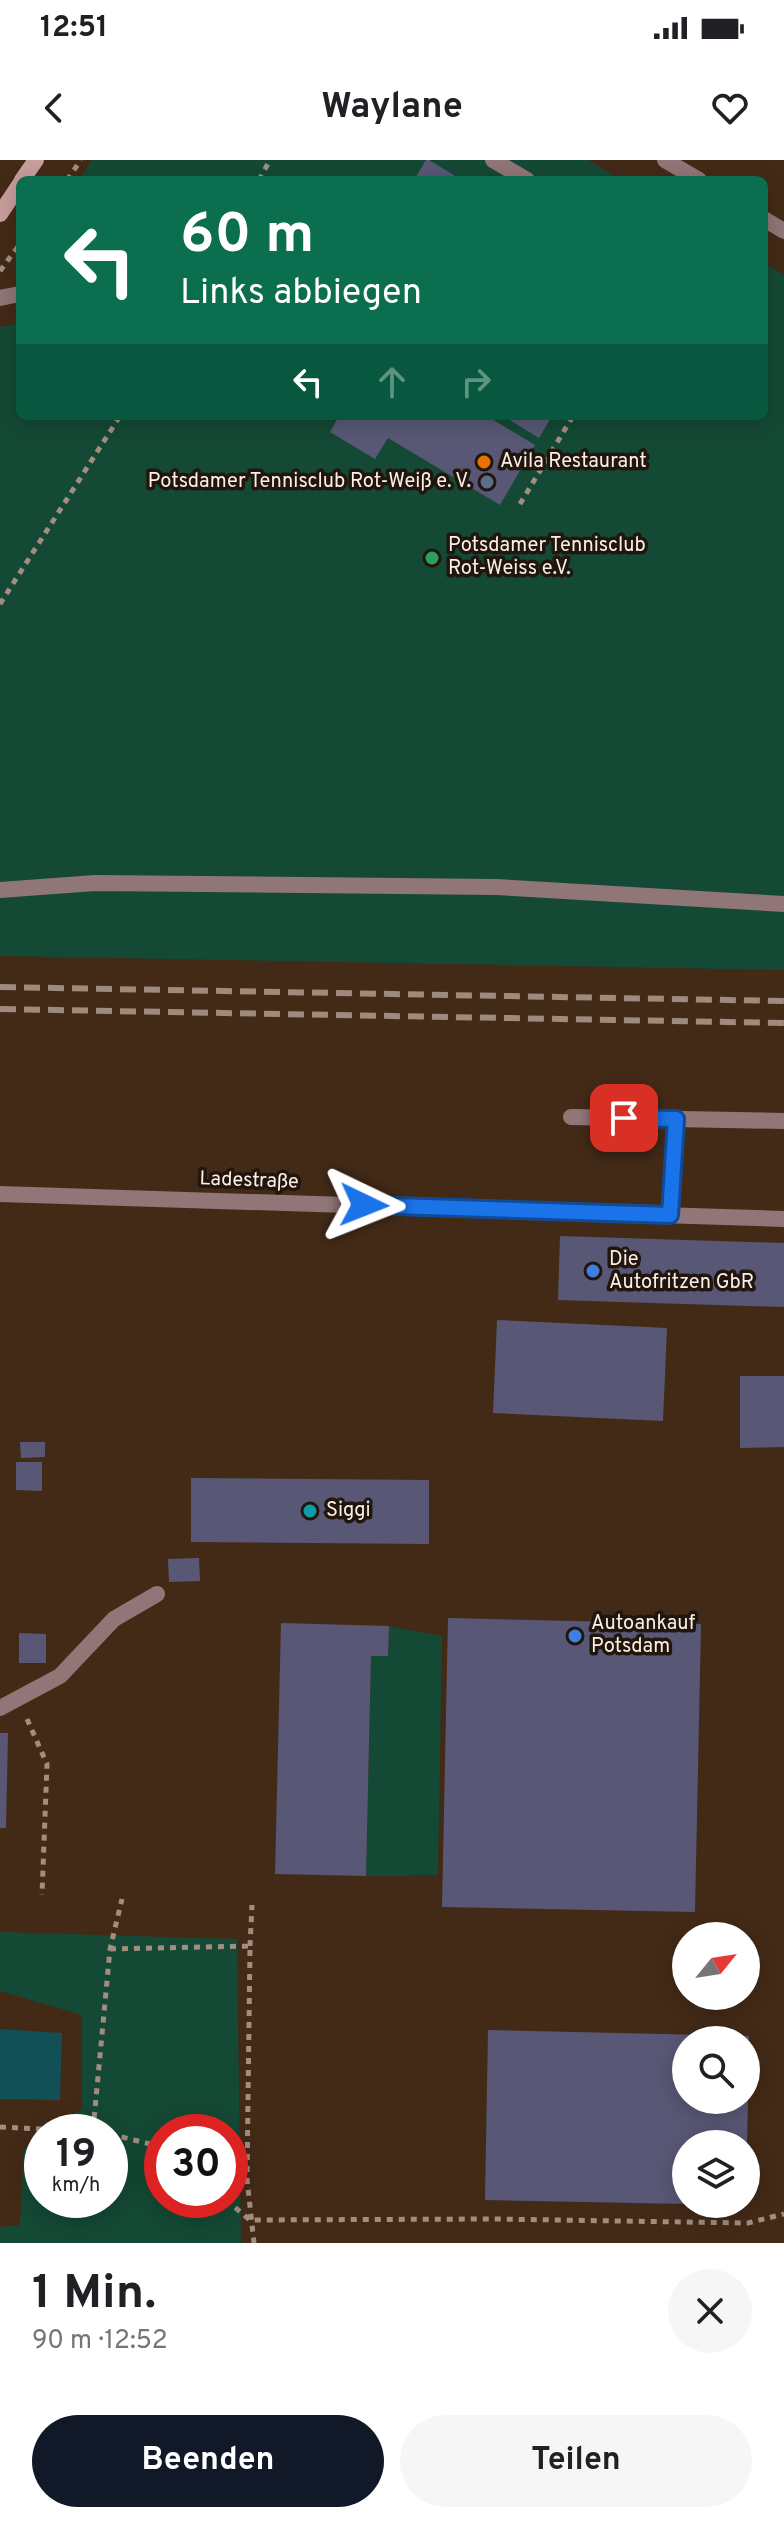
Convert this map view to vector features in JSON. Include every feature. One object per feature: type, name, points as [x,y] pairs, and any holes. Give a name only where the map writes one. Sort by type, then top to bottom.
[{"type":"main road","points":[[0,214],[16,190]]},
{"type":"street","points":[[493,160],[520,176]]},
{"type":"street","points":[[665,160],[692,176]]},
{"type":"street","points":[[0,200],[16,187]]},
{"type":"street","points":[[0,890],[95,883],[496,887],[784,904]]},
{"type":"street","points":[[571,1117],[784,1121]]},
{"type":"street","points":[[670,1215],[676,1119]]},
{"type":"street","name":"Ladestraße","points":[[0,1194],[784,1219]]},
{"type":"street","points":[[0,1708],[60,1676],[114,1619],[157,1594]]},
{"type":"path","points":[[0,271],[16,249]]},
{"type":"path","points":[[0,604],[117,420]]},
{"type":"path","points":[[520,504],[571,420]]},
{"type":"path","points":[[19,1700],[47,1764],[42,1895]]},
{"type":"path","points":[[95,2114],[110,1949],[122,1899]]},
{"type":"path","points":[[252,1905],[247,2179],[254,2243]]},
{"type":"path","points":[[110,1949],[250,1946]]},
{"type":"path","points":[[0,2127],[24,2128]]},
{"type":"path","points":[[248,2218],[748,2223],[784,2214]]},
{"type":"green space","points":[[92,160],[588,160],[615,176],[82,176]]},
{"type":"green space","name":"Potsdamer Tennisclub Rot-Weiss e.V.","points":[[768,265],[784,275],[784,970],[0,956],[0,327],[16,324],[16,420],[768,420]]},
{"type":"green space","points":[[389,1626],[442,1636],[438,1875],[366,1876],[371,1656],[388,1656]]},
{"type":"green space","points":[[0,1932],[237,1939],[239,2114],[144,2114],[144,2218],[241,2218],[241,2243],[0,2243],[0,2227],[20,2225],[24,2149],[24,2218],[128,2218],[128,2114],[74,2114],[82,2108],[82,2015],[0,1991]]},
{"type":"water","points":[[0,2029],[62,2033],[60,2100],[0,2099]]},
{"type":"building","points":[[429,160],[455,176],[416,176]]},
{"type":"building","name":"Potsdamer Tennisclub Rot-Weiß e. V.","points":[[337,420],[494,420],[535,445],[500,505],[388,438],[375,459],[330,432]]},
{"type":"building","points":[[510,420],[550,420],[539,438]]},
{"type":"building","points":[[560,1236],[784,1243],[784,1307],[558,1300]]},
{"type":"building","points":[[497,1320],[667,1328],[663,1421],[493,1413]]},
{"type":"building","points":[[740,1376],[784,1376],[784,1447],[740,1448]]},
{"type":"building","points":[[20,1442],[45,1442],[45,1457],[21,1458]]},
{"type":"building","points":[[16,1462],[42,1462],[42,1491],[16,1490]]},
{"type":"building","name":"Siggi","points":[[191,1478],[429,1480],[429,1544],[191,1542]]},
{"type":"building","points":[[199,1558],[200,1581],[169,1582],[168,1559]]},
{"type":"building","points":[[448,1618],[701,1624],[695,1912],[442,1907]]},
{"type":"building","points":[[281,1623],[389,1626],[388,1656],[371,1656],[366,1876],[275,1874]]},
{"type":"building","points":[[19,1633],[46,1634],[46,1663],[19,1663]]},
{"type":"building","points":[[0,1733],[8,1733],[6,1828],[0,1828]]},
{"type":"building","points":[[488,2030],[672,2034],[672,2114],[748,2114],[747,2130],[672,2130],[672,2204],[485,2200]]},
{"type":"railway","points":[[0,987],[784,1001]]},
{"type":"railway","points":[[0,1009],[784,1023]]},
{"type":"place","name":"Avila Restaurant","points":[[484,462]]},
{"type":"place","name":"Potsdamer Tennisclub Rot-Weiß e. V.","points":[[487,482]]},
{"type":"place","name":"Potsdamer Tennisclub Rot-Weiss e.V.","points":[[432,558]]},
{"type":"place","name":"Die Autofritzen GbR","points":[[593,1271]]},
{"type":"place","name":"Siggi","points":[[310,1511]]},
{"type":"place","name":"Autoankauf Potsdam","points":[[575,1636]]},
{"type":"route","points":[[364,1205],[670,1215],[676,1119],[624,1118]]}]
